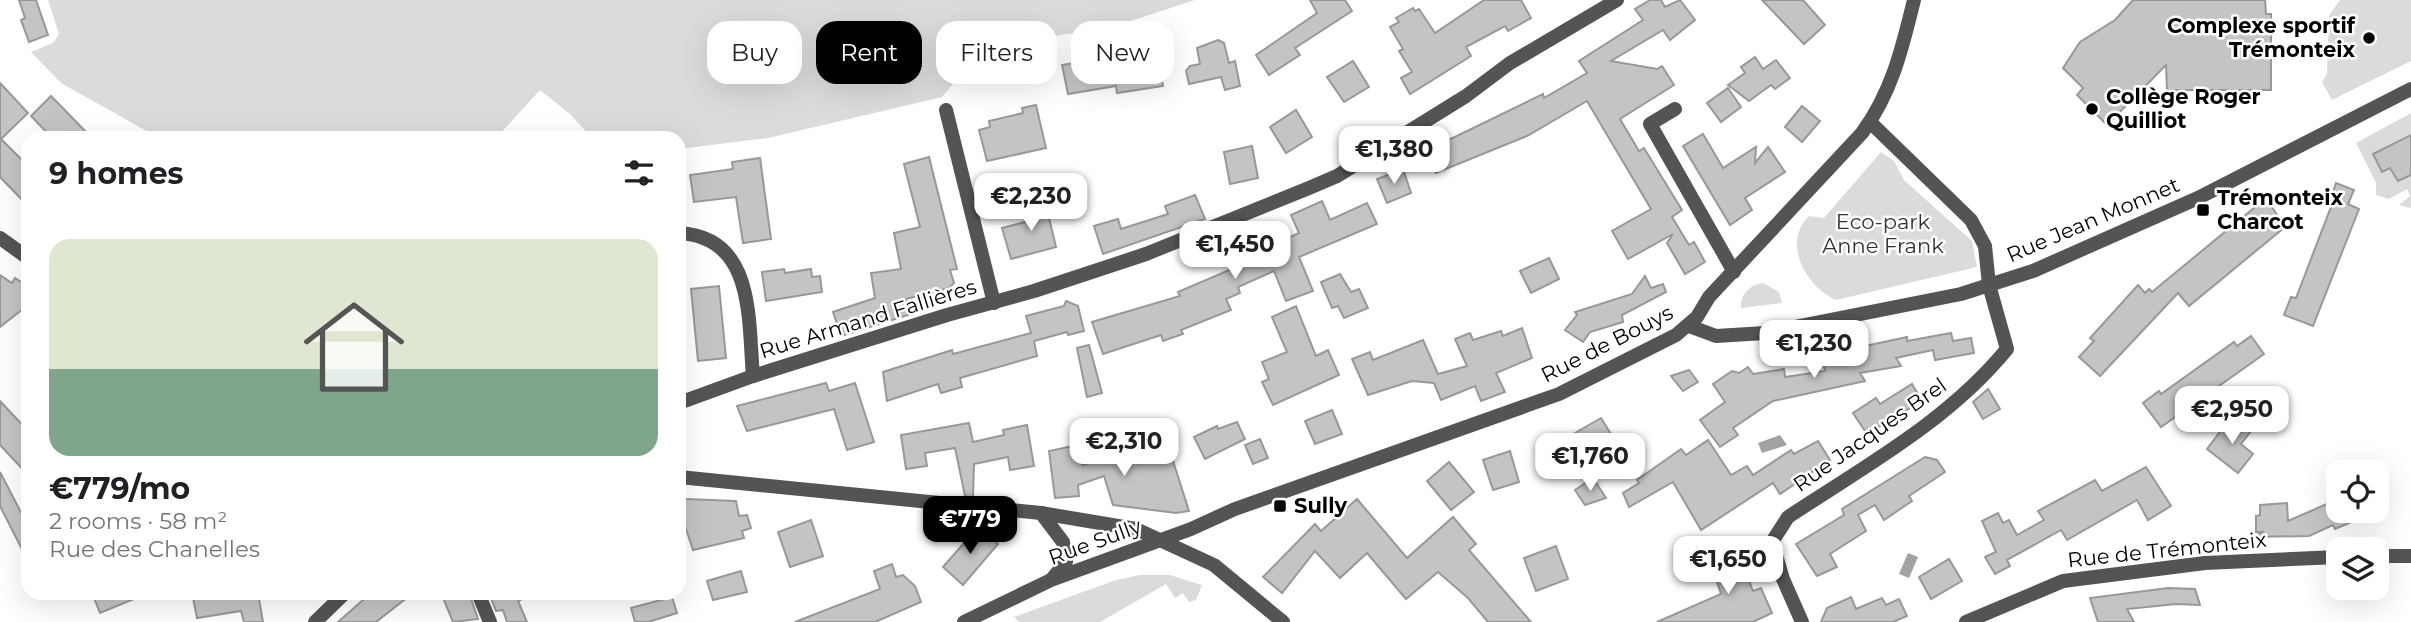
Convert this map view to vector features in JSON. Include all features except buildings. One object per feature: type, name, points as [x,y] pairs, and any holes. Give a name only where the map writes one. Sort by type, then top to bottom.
[{"type":"street","name":"Rue Armand Fallières","points":[[686,400],[753,376],[1146,254],[1338,176],[1466,96],[1510,63],[1616,0]]},
{"type":"street","name":"Rue de Bouys","points":[[1165,540],[1235,509],[1559,394],[1689,326],[1709,297],[1881,107],[1899,60],[1914,0]]},
{"type":"street","name":"Rue Jean Monnet","points":[[1689,326],[1716,336],[1765,333],[1928,301],[2050,265],[2108,240],[2411,89]]},
{"type":"street","points":[[1675,109],[1650,124],[1734,272]]},
{"type":"street","name":"Rue Armand Fallières","points":[[946,110],[994,303]]},
{"type":"street","points":[[1870,122],[1971,220],[1985,246],[1989,285]]},
{"type":"street","name":"Rue Armand Fallières","points":[[686,233],[699,234],[729,253],[742,279],[753,376]]},
{"type":"street","points":[[0,238],[21,253]]},
{"type":"street","name":"Rue Jacques Brel","points":[[1802,622],[1783,579],[1772,542],[1788,517],[1947,411],[1980,383],[2007,349],[1989,285]]},
{"type":"street","points":[[686,478],[1041,513],[1136,529],[1165,540],[1214,565],[1283,622]]},
{"type":"street","points":[[1041,513],[1063,542],[1066,562],[1051,580]]},
{"type":"street","name":"Rue Sully","points":[[964,622],[1051,580],[1165,540]]},
{"type":"street","points":[[2389,556],[2411,556]]},
{"type":"street","name":"Rue de Trémonteix","points":[[1966,622],[2063,581],[2205,563],[2326,558]]},
{"type":"street","points":[[315,622],[338,600]]},
{"type":"street","points":[[481,600],[490,622]]},
{"type":"green space","points":[[48,0],[1195,0],[1130,21],[1071,21],[1071,33],[1057,35],[1057,21],[936,21],[936,84],[953,84],[942,97],[768,138],[686,148],[686,131],[586,131],[570,114],[540,90],[502,131],[147,131],[61,83],[31,52],[53,43],[59,34]]},
{"type":"green space","name":"Complexe sportif Trémonteix","points":[[2340,0],[2411,0],[2411,61],[2332,100],[2322,82],[2327,74],[2329,15]]},
{"type":"green space","points":[[2411,113],[2411,208],[2399,205],[2410,196],[2407,189],[2389,199],[2376,195],[2376,183],[2356,143]]},
{"type":"green space","name":"Eco-park Anne Frank","points":[[1881,152],[1894,161],[1904,180],[1972,241],[1977,267],[1836,300],[1825,294],[1807,275],[1801,264],[1797,239],[1809,216],[1824,218]]},
{"type":"green space","points":[[1763,283],[1779,292],[1782,303],[1741,308],[1742,298],[1747,291]]},
{"type":"green space","points":[[1139,575],[1170,575],[1202,585],[1196,600],[1189,602],[1183,593],[1175,598],[1166,584],[1100,622],[1019,622],[1014,617],[1113,581]]},
{"type":"shaded area","points":[[1780,435],[1787,445],[1762,453],[1758,443]]},
{"type":"shaded area","points":[[1908,553],[1918,557],[1909,578],[1899,574]]},
{"type":"place","name":"Complexe sportif Trémonteix","points":[[2369,38]]},
{"type":"place","name":"Collège Roger Quilliot","points":[[2092,109]]},
{"type":"place","name":"Trémonteix Charcot","points":[[2203,210]]},
{"type":"place","name":"Sully","points":[[1280,506]]}]
